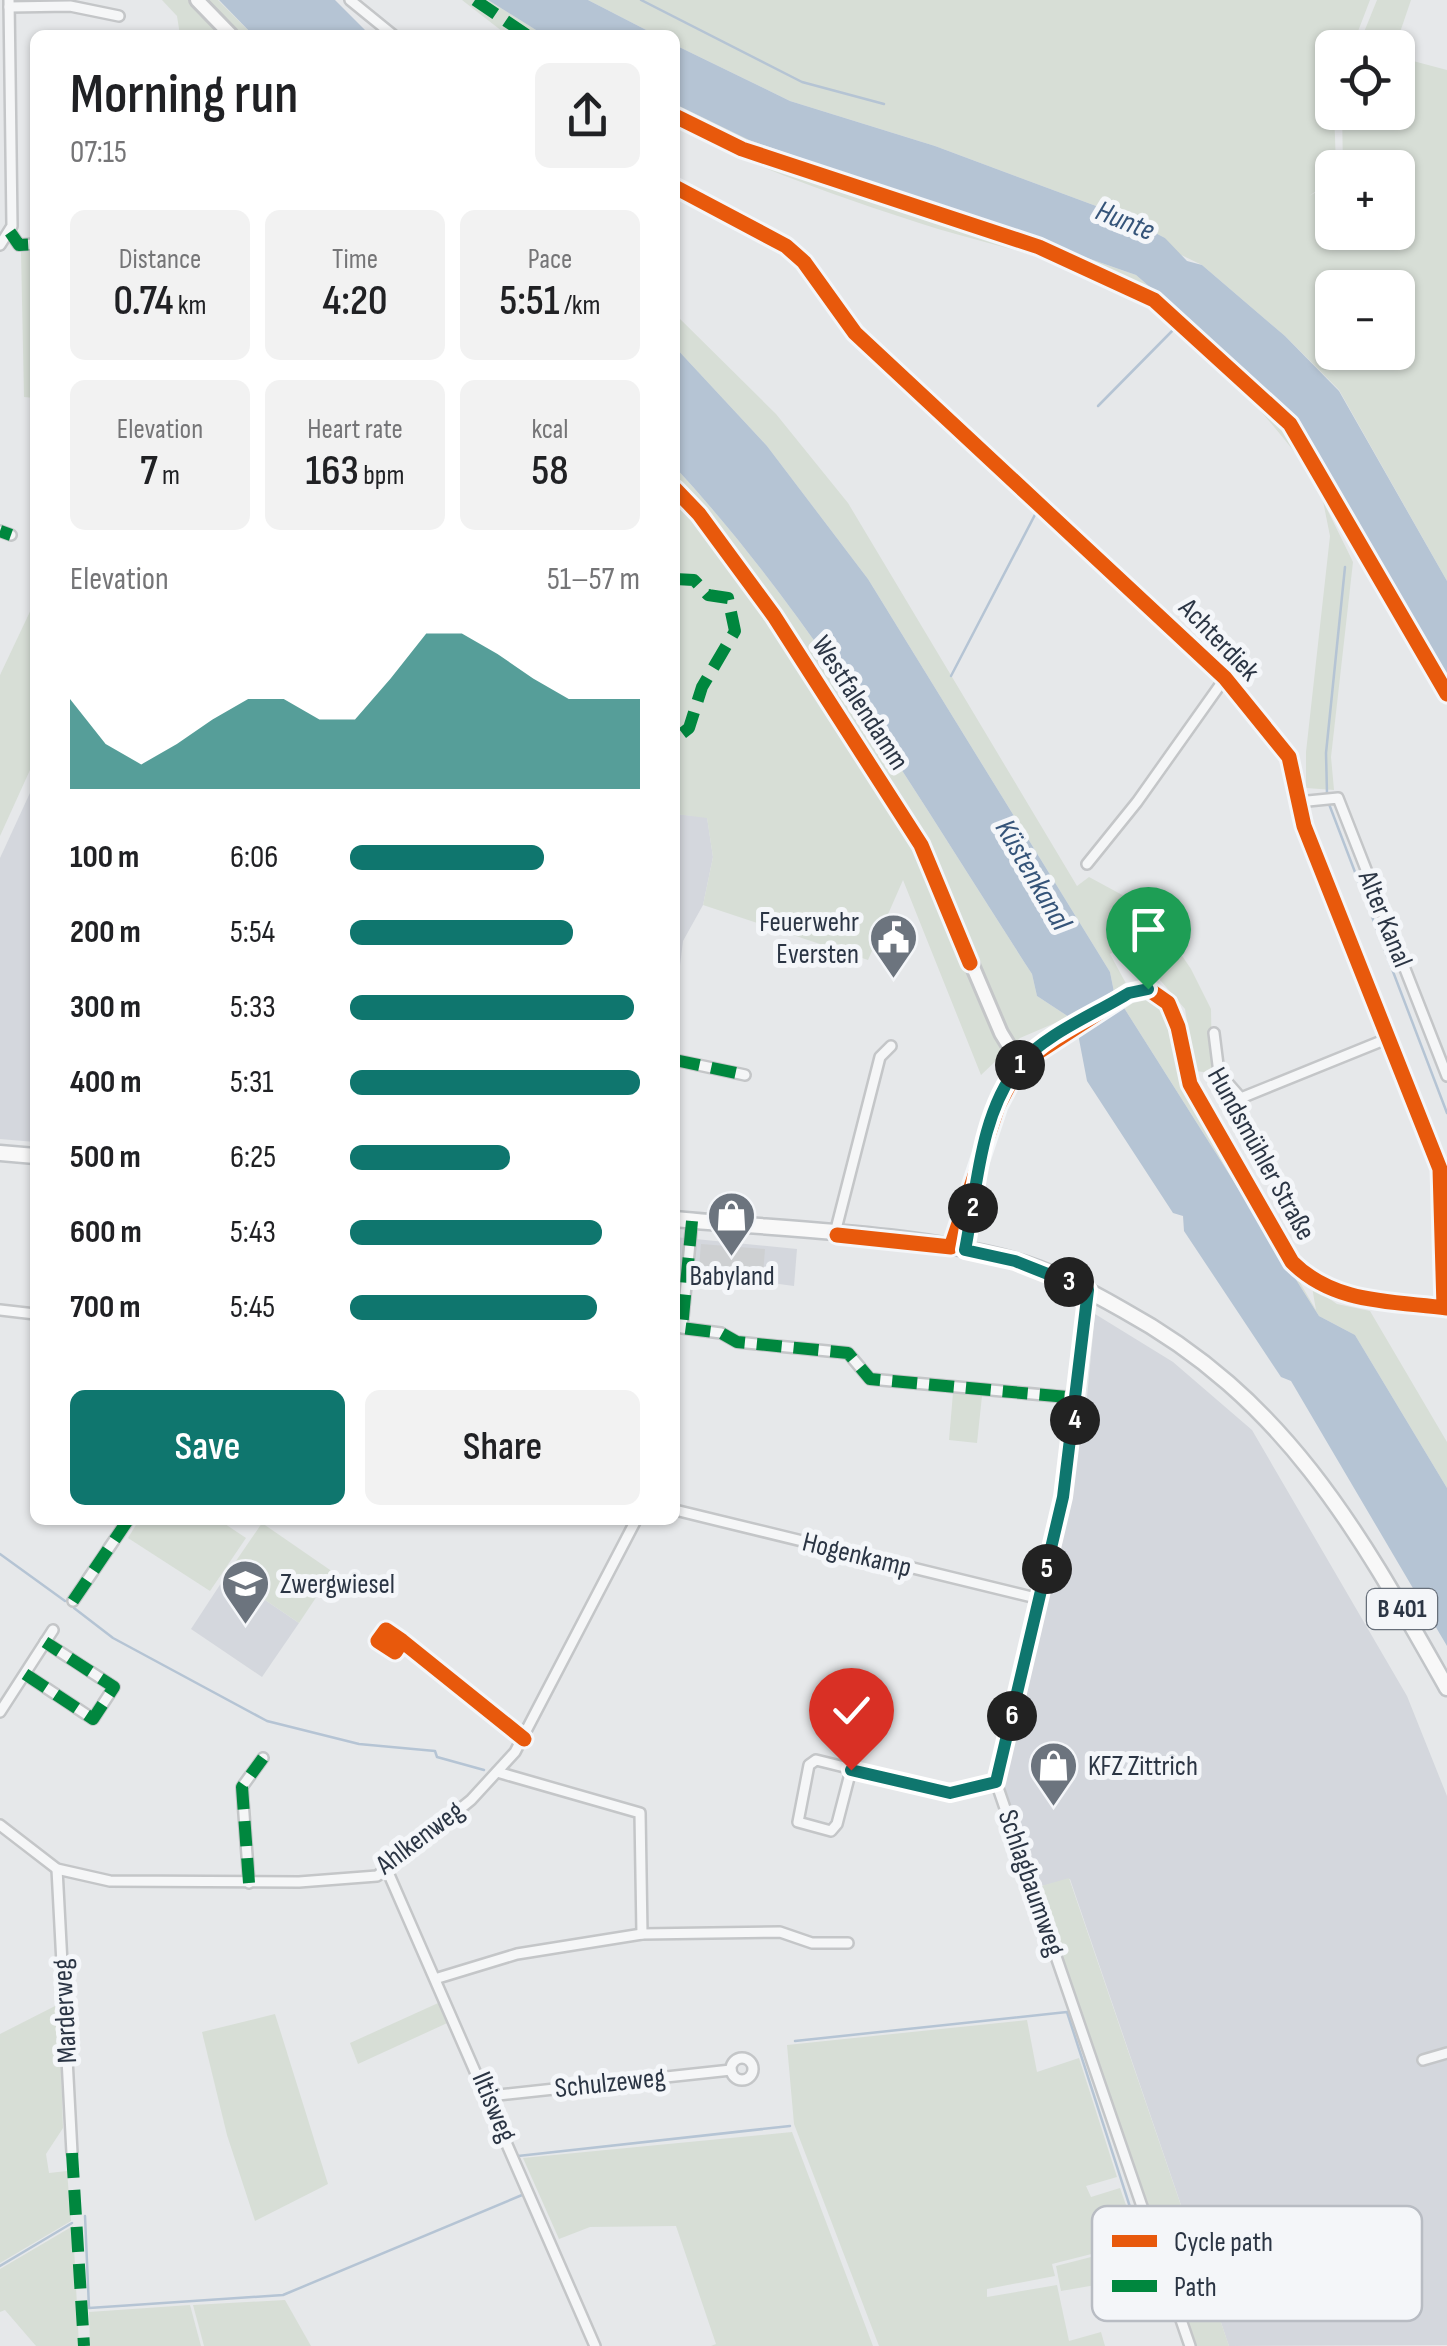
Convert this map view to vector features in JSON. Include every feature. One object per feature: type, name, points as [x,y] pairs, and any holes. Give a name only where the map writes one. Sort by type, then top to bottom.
[{"type":"main road","points":[[0,1152],[30,1155]]},
{"type":"main road","name":"B 401","points":[[680,1220],[958,1248],[1015,1261],[1088,1290],[1182,1344],[1272,1421],[1338,1502],[1447,1688]]},
{"type":"street","points":[[197,0],[226,30]]},
{"type":"street","points":[[350,0],[387,30]]},
{"type":"street","points":[[0,245],[10,232],[9,4],[70,6],[118,16]]},
{"type":"street","name":"Achterdiek","points":[[680,190],[795,254],[855,333],[1224,678],[1289,756],[1304,826],[1440,1169],[1446,1308]]},
{"type":"street","points":[[10,232],[20,244],[30,244]]},
{"type":"street","name":"Westfalendamm","points":[[680,494],[774,616],[921,845],[1001,1033],[1020,1064]]},
{"type":"street","points":[[0,531],[11,536]]},
{"type":"street","name":"Achterdiek","points":[[1087,864],[1138,802],[1224,678]]},
{"type":"street","name":"Alter Kanal","points":[[1298,802],[1338,798],[1447,1076]]},
{"type":"street","name":"Hundsmühler Straße","points":[[958,1248],[981,1155],[998,1106],[1020,1064],[1129,993],[1148,989],[1168,1003],[1178,1027],[1190,1084],[1279,1242],[1308,1278],[1337,1294],[1446,1308]]},
{"type":"street","points":[[1214,1033],[1219,1073],[1241,1098],[1389,1038]]},
{"type":"street","points":[[835,1235],[880,1057],[890,1046]]},
{"type":"street","points":[[680,1061],[744,1075]]},
{"type":"street","points":[[692,1221],[682,1328],[721,1333],[737,1342],[848,1353],[870,1379],[1077,1398]]},
{"type":"street","name":"Schlagbaumweg","points":[[1088,1290],[1063,1497],[996,1782],[1142,2206]]},
{"type":"street","points":[[0,1310],[30,1313]]},
{"type":"street","name":"Hogenkamp","points":[[680,1511],[1040,1599]]},
{"type":"street","points":[[73,1601],[125,1525]]},
{"type":"street","name":"Ahlkenweg","points":[[0,1825],[58,1869],[110,1881],[249,1883],[365,1878],[387,1870],[498,1772],[524,1739],[633,1525]]},
{"type":"street","points":[[0,1712],[53,1630]]},
{"type":"street","points":[[402,1640],[524,1739]]},
{"type":"street","points":[[26,1674],[93,1719],[114,1687],[45,1642]]},
{"type":"street","points":[[249,1883],[242,1787],[262,1758]]},
{"type":"street","points":[[851,1770],[837,1824],[831,1830],[798,1822],[809,1764],[816,1760],[950,1793],[996,1782]]},
{"type":"street","points":[[498,1772],[640,1814],[642,1934]]},
{"type":"street","name":"Marderweg","points":[[58,1869],[72,2154]]},
{"type":"street","name":"Iltisweg","points":[[387,1870],[438,1978],[595,2346]]},
{"type":"street","points":[[438,1978],[517,1954],[642,1934],[780,1932],[812,1944],[848,1943]]},
{"type":"street","points":[[1423,2060],[1447,2053]]},
{"type":"street","name":"Schulzeweg","points":[[489,2096],[731,2070]]},
{"type":"street","name":"Schlagbaumweg","points":[[1181,2321],[1190,2346]]},
{"type":"shaded area","points":[[162,0],[218,0],[248,30],[179,30],[177,16]]},
{"type":"shaded area","points":[[462,0],[488,0],[536,30],[501,30]]},
{"type":"shaded area","points":[[588,0],[1370,0],[1359,30],[1315,30],[1315,130],[1335,130],[1335,150],[1315,150],[1315,192],[1309,196],[1315,193],[1315,250],[1415,250],[1415,150],[1343,150],[1342,130],[1415,130],[1415,62],[1447,70],[1447,581],[1339,390],[1319,370],[1415,370],[1415,270],[1315,270],[1315,366],[1202,265],[1175,252],[1165,238],[1123,216],[935,146],[790,101],[680,47],[680,30],[646,30]]},
{"type":"shaded area","points":[[1377,0],[1411,0],[1401,30],[1365,30]]},
{"type":"shaded area","points":[[680,106],[749,140],[1136,275],[1246,370],[1296,420],[1311,445],[1324,490],[1237,384],[1187,337],[1132,297],[1062,265],[871,207],[738,157],[680,129]]},
{"type":"shaded area","points":[[21,252],[30,252],[30,398],[24,397]]},
{"type":"shaded area","points":[[680,319],[776,414],[848,503],[1077,886],[1089,877],[1152,911],[1191,969],[1211,1009],[1212,1073],[1195,1071],[1185,1009],[1160,980],[1158,961],[1143,935],[1110,954],[1135,1000],[1154,999],[1168,1019],[1185,1086],[1316,1310],[1312,1287],[1337,1304],[1370,1311],[1447,1442],[1447,1488],[1355,1335],[1319,1316],[1114,992],[1110,972],[868,579],[767,446],[680,352]]},
{"type":"shaded area","points":[[680,473],[774,586],[864,713],[1032,974],[1037,996],[1069,1017],[1020,1038],[981,1075],[903,880],[868,960],[703,905],[713,857],[707,818],[680,815]]},
{"type":"shaded area","points":[[1323,501],[1353,562],[1331,757],[1334,790],[1306,788],[1306,752],[1330,536]]},
{"type":"shaded area","points":[[30,612],[30,770],[0,836],[0,675]]},
{"type":"shaded area","points":[[30,793],[30,1142],[0,1139],[0,858]]},
{"type":"shaded area","points":[[680,814],[707,817],[713,857],[703,905],[683,941],[680,966]]},
{"type":"shaded area","points":[[680,1237],[797,1249],[794,1286],[680,1271]]},
{"type":"shaded area","points":[[1095,1314],[1173,1362],[1252,1430],[1407,1696],[1447,1796],[1447,2345],[1229,2346],[1220,2321],[1422,2321],[1422,2206],[1181,2206],[1070,1879],[1038,1887],[1002,1781],[1041,1621],[1087,1397]]},
{"type":"shaded area","points":[[953,1393],[982,1396],[977,1443],[949,1440]]},
{"type":"shaded area","points":[[136,1525],[226,1525],[246,1538],[210,1591],[128,1538]]},
{"type":"shaded area","points":[[261,1525],[333,1572],[299,1623],[227,1574]]},
{"type":"shaded area","name":"Zwergwiesel","points":[[227,1574],[299,1623],[262,1677],[191,1629]]},
{"type":"shaded area","points":[[1069,1878],[1181,2206],[1146,2206],[1038,1887]]},
{"type":"shaded area","points":[[447,1999],[456,2019],[358,2064],[350,2043]]},
{"type":"shaded area","points":[[59,2004],[63,2128],[46,2154],[49,2173],[67,2171],[71,2221],[0,2263],[0,2034]]},
{"type":"shaded area","points":[[275,2014],[328,2184],[255,2221],[227,2135],[202,2032]]},
{"type":"shaded area","points":[[1027,2020],[1037,2072],[1079,2058],[1117,2177],[1086,2186],[1091,2197],[1120,2188],[1126,2206],[1092,2206],[1092,2254],[1052,2264],[1055,2276],[987,2289],[987,2297],[1057,2285],[1069,2341],[1101,2332],[1105,2346],[879,2346],[794,2124],[787,2045]]},
{"type":"shaded area","points":[[792,2132],[873,2346],[711,2346],[716,2344],[676,2226],[590,2227],[559,2239],[523,2158]]},
{"type":"shaded area","points":[[73,2226],[79,2346],[36,2346],[5,2310],[0,2312],[0,2269]]},
{"type":"shaded area","points":[[1092,2257],[1092,2286],[1061,2291],[1056,2266]]},
{"type":"shaded area","points":[[285,2300],[311,2346],[204,2346],[193,2305]]},
{"type":"shaded area","points":[[190,2305],[201,2346],[90,2346],[89,2312]]},
{"type":"shaded area","points":[[1186,2321],[1220,2321],[1229,2346],[1194,2346]]},
{"type":"water","points":[[219,0],[335,0],[365,30],[248,30]]},
{"type":"water","points":[[488,0],[588,0],[646,30],[536,30]]},
{"type":"water","name":"Hunte","points":[[680,47],[790,101],[935,146],[1123,216],[1165,238],[1187,261],[1202,265],[1285,336],[1339,391],[1447,581],[1447,677],[1356,531],[1296,420],[1246,370],[1136,275],[749,140],[680,106]]},
{"type":"water","name":"Küstenkanal","points":[[680,352],[767,446],[868,579],[1110,972],[1114,992],[1319,1316],[1355,1335],[1447,1488],[1447,1646],[1291,1381],[1281,1377],[1184,1231],[1183,1216],[1173,1213],[1087,1081],[1078,1034],[1069,1017],[1037,996],[1032,974],[907,778],[820,649],[726,525],[680,473]]},
{"type":"building","name":"Babyland","points":[[701,1244],[765,1249],[763,1274],[699,1268]]},
{"type":"waterway","points":[[641,0],[802,82],[884,104]]},
{"type":"waterway","points":[[1098,406],[1176,327]]},
{"type":"waterway","points":[[951,676],[1039,507]]},
{"type":"waterway","points":[[1327,793],[1326,753],[1345,567]]},
{"type":"waterway","points":[[1329,804],[1447,1113]]},
{"type":"waterway","points":[[0,1554],[65,1601]]},
{"type":"waterway","points":[[74,1608],[113,1638],[267,1721],[359,1744],[435,1751],[437,1757],[484,1770]]},
{"type":"waterway","points":[[795,2041],[1067,2012],[1130,2206]]},
{"type":"waterway","points":[[518,2156],[790,2126]]},
{"type":"waterway","points":[[85,2216],[89,2308],[283,2295],[522,2195]]},
{"type":"waterway","points":[[0,2266],[72,2223]]},
{"type":"marked path","points":[[475,0],[520,30]]},
{"type":"marked path","points":[[10,232],[19,245],[30,244]]},
{"type":"marked path","points":[[0,531],[11,535]]},
{"type":"marked path","points":[[680,579],[694,580],[708,595],[728,598],[735,631],[702,687],[689,728],[680,735]]},
{"type":"marked path","points":[[680,1061],[745,1075]]},
{"type":"marked path","points":[[692,1221],[682,1328],[721,1333],[737,1342],[848,1353],[870,1379],[1077,1398]]},
{"type":"marked path","points":[[73,1601],[125,1525]]},
{"type":"marked path","points":[[25,1674],[93,1719],[114,1687],[45,1642]]},
{"type":"marked path","points":[[249,1883],[242,1787],[263,1758]]},
{"type":"marked path","points":[[72,2153],[84,2346]]},
{"type":"cycle path","points":[[680,118],[742,149],[1039,247],[1154,300],[1290,424],[1447,694]]},
{"type":"cycle path","points":[[680,190],[786,246],[804,262],[855,333],[1225,678],[1289,757],[1304,826],[1440,1169],[1444,1307]]},
{"type":"cycle path","points":[[680,494],[774,616],[921,845],[970,963]]},
{"type":"cycle path","points":[[837,1235],[951,1247],[998,1106],[1020,1064],[1129,993],[1148,989],[1168,1003],[1178,1027],[1190,1084],[1292,1262],[1308,1276],[1345,1293],[1447,1308]]},
{"type":"cycle path","points":[[402,1641],[386,1630],[378,1641],[395,1652],[402,1641],[524,1739]]},
{"type":"place","name":"Feuerwehr Eversten","points":[[894,980]]},
{"type":"place","name":"Babyland","points":[[732,1258]]},
{"type":"place","name":"Zwergwiesel","points":[[245,1626]]},
{"type":"place","name":"KFZ Zittrich","points":[[1053,1808]]},
{"type":"route","points":[[851,1770],[950,1793],[996,1782],[1063,1497],[1088,1290],[1015,1261],[965,1250],[981,1155],[998,1106],[1020,1064],[1129,993],[1148,989]]}]
